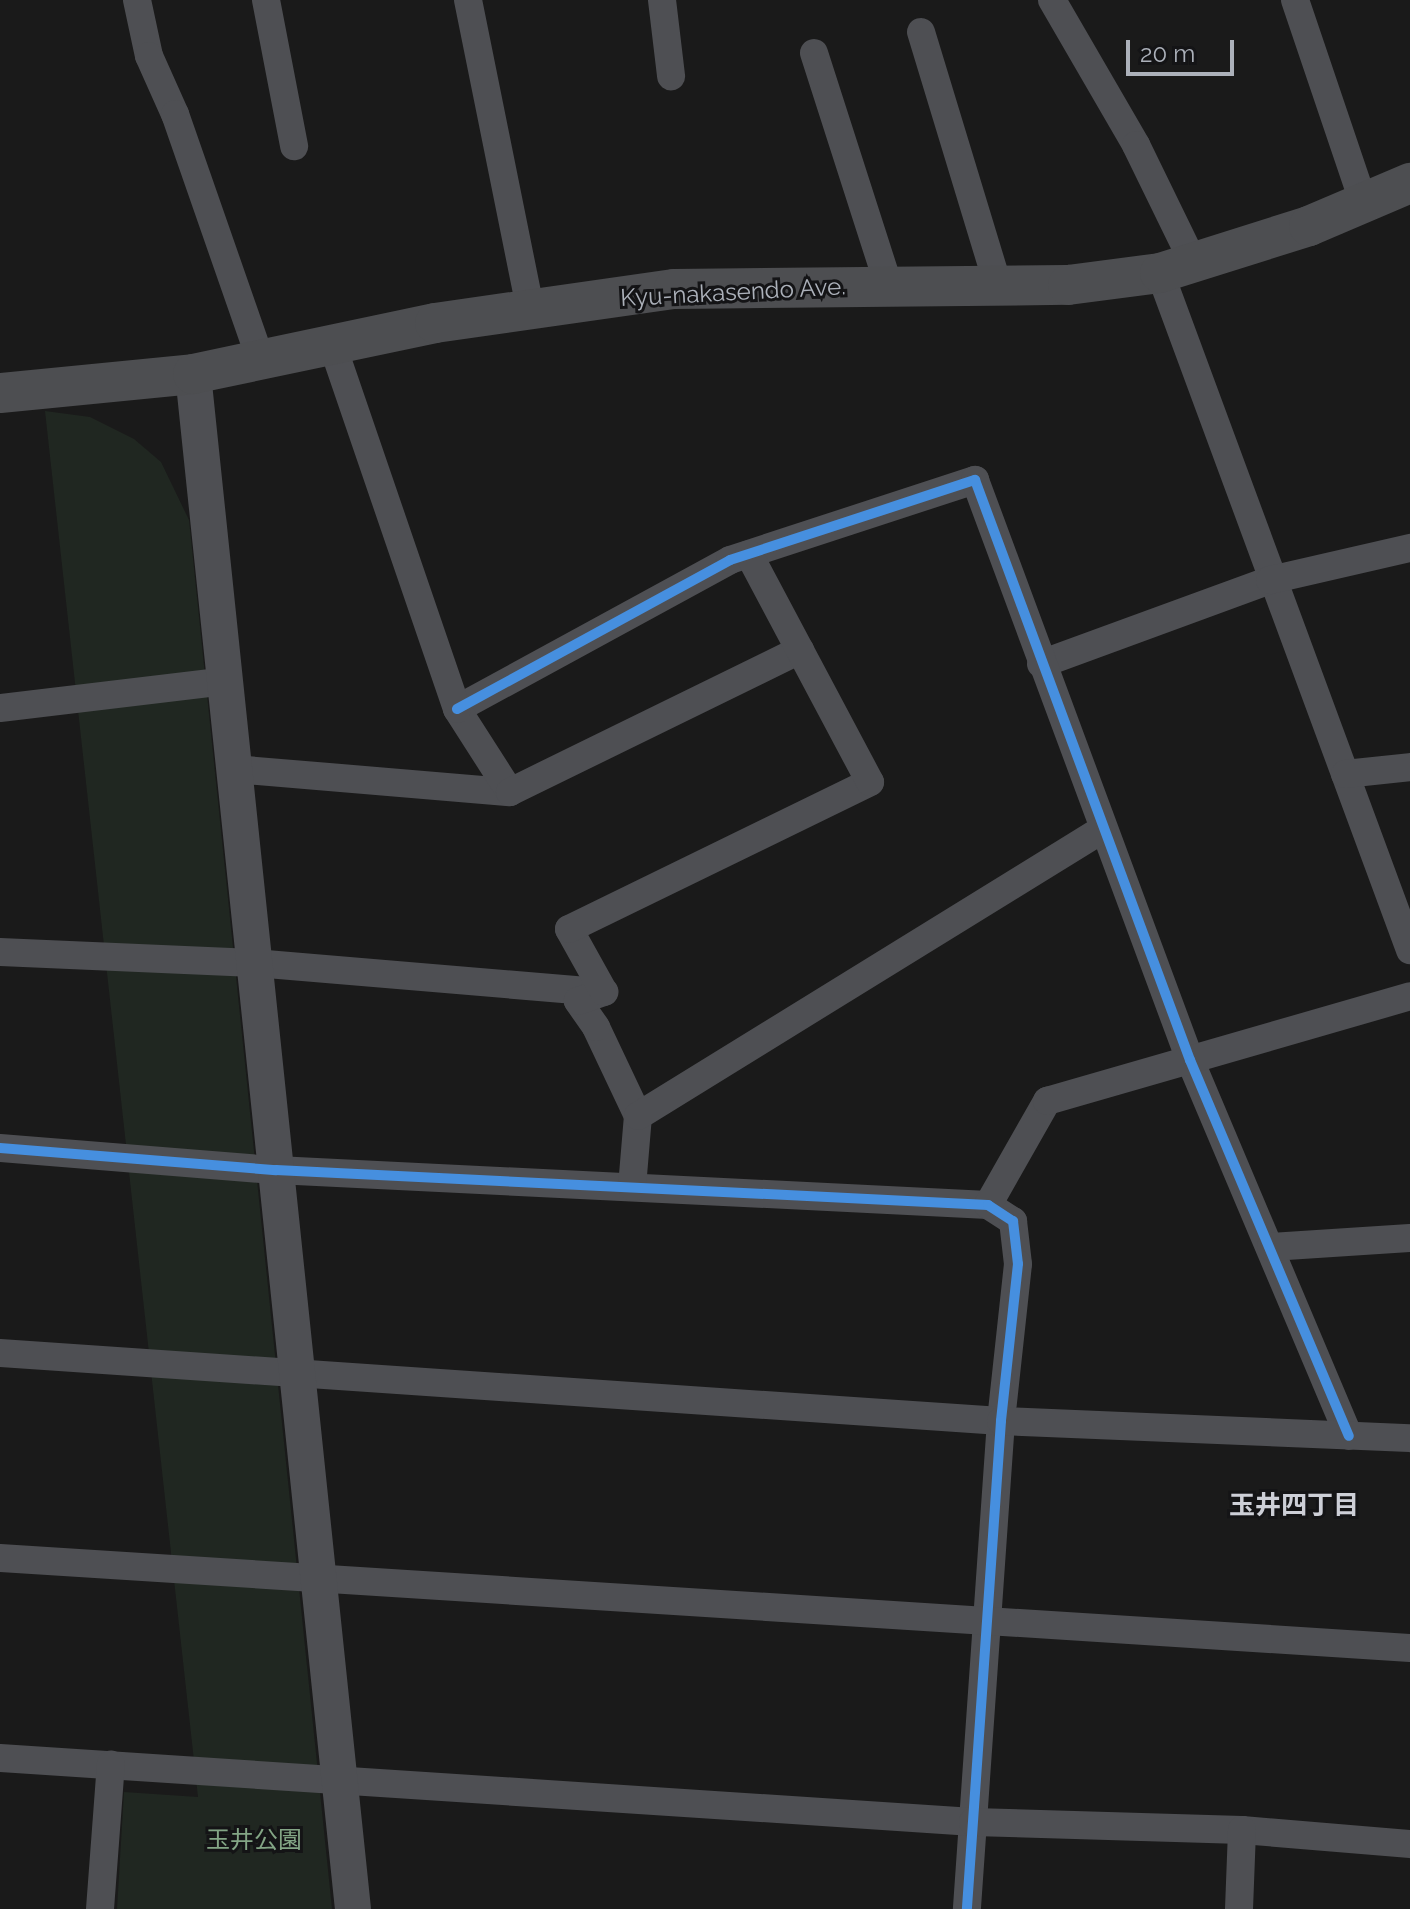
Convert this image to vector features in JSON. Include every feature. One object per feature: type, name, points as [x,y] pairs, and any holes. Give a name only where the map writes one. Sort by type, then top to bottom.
[{"type":"main road","name":"Kyu-nakasendo Ave.","points":[[0,393],[193,374],[530,307],[674,289],[1068,285],[1177,268],[1364,204],[1410,183]]},
{"type":"street","points":[[137,0],[149,56],[175,114],[261,361]]},
{"type":"street","points":[[266,0],[294,146]]},
{"type":"street","points":[[468,0],[530,307]]},
{"type":"street","points":[[662,0],[671,76]]},
{"type":"street","points":[[1052,0],[1136,145],[1177,268],[1270,580],[1410,950]]},
{"type":"street","points":[[1295,0],[1364,204]]},
{"type":"street","points":[[921,32],[998,286]]},
{"type":"street","points":[[814,53],[889,286]]},
{"type":"street","points":[[332,344],[457,709],[510,792]]},
{"type":"street","points":[[193,374],[353,1909]]},
{"type":"street","points":[[457,709],[749,554],[975,480],[1190,1060],[1349,1436]]},
{"type":"street","points":[[1041,664],[1270,580],[1410,548]]},
{"type":"street","points":[[604,992],[569,929],[870,782],[749,554]]},
{"type":"street","points":[[234,769],[510,792],[800,650]]},
{"type":"street","points":[[0,708],[225,681]]},
{"type":"street","points":[[1345,774],[1410,767]]},
{"type":"street","points":[[638,1116],[1103,829]]},
{"type":"street","points":[[0,952],[254,963],[604,992]]},
{"type":"street","points":[[604,992],[578,1001],[596,1027],[638,1116],[632,1187]]},
{"type":"street","points":[[988,1205],[1047,1101],[1410,996]]},
{"type":"street","points":[[0,1148],[276,1170],[988,1205],[1013,1221],[1018,1264],[1001,1421],[967,1909]]},
{"type":"street","points":[[1271,1247],[1410,1238]]},
{"type":"street","points":[[0,1353],[296,1369],[1001,1421],[1410,1438]]},
{"type":"street","points":[[0,1558],[986,1624],[1410,1648]]},
{"type":"street","points":[[0,1758],[973,1822],[1242,1830],[1410,1844]]},
{"type":"street","points":[[100,1909],[111,1764]]},
{"type":"street","points":[[1239,1909],[1242,1830]]},
{"type":"green space","name":"玉井公園","points":[[45,411],[90,417],[134,439],[161,462],[189,520],[332,1909],[117,1909],[124,1792],[198,1797]]},
{"type":"cycle path","points":[[457,709],[730,560],[975,480],[1190,1060],[1349,1436]]},
{"type":"cycle path","points":[[0,1148],[276,1170],[988,1205],[1013,1221],[1018,1264],[1001,1421],[967,1909]]},
{"type":"district","name":"玉井四丁目","points":[[1294,1506]]}]
